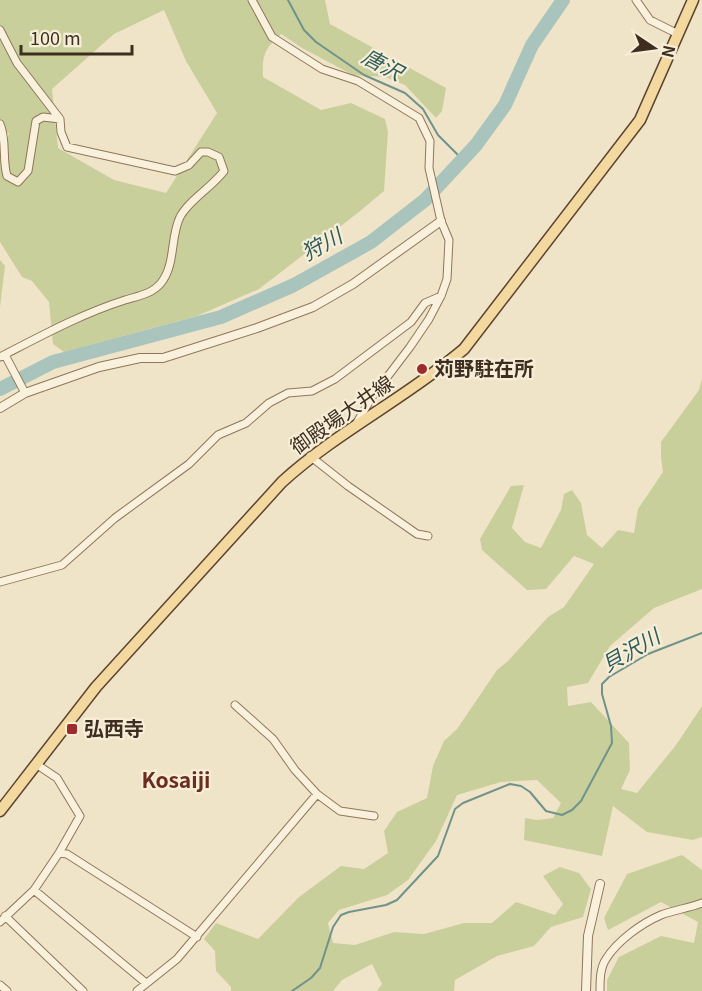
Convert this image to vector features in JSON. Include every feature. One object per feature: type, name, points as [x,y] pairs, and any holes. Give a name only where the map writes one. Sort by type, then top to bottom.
[{"type":"main road","name":"御殿場大井線","points":[[0,811],[96,687],[282,482],[310,456],[441,368],[464,349],[640,120],[693,0]]},
{"type":"street","points":[[252,0],[272,37],[322,69],[358,81],[419,118],[430,141],[429,168],[440,218],[449,240],[447,279],[441,296],[410,347],[372,397],[354,426]]},
{"type":"street","points":[[636,0],[650,20],[678,34]]},
{"type":"street","points":[[0,30],[17,63],[60,119],[61,132],[67,147],[175,171],[189,165],[201,152],[208,152],[219,157],[224,171],[214,184],[192,201],[182,213],[176,224],[170,266],[162,282],[151,292],[106,306],[59,326],[3,356],[25,393]]},
{"type":"street","points":[[0,124],[3,131],[4,166],[7,176],[18,182],[28,171],[36,121],[44,117],[60,119]]},
{"type":"street","points":[[0,408],[25,393],[99,367],[140,358],[163,358],[257,328],[313,307],[353,284],[440,218]]},
{"type":"street","points":[[0,582],[62,565],[115,518],[189,464],[218,435],[246,423],[269,403],[288,393],[312,391],[335,379],[411,322],[425,303],[441,296]]},
{"type":"street","points":[[310,456],[348,486],[417,534],[428,536]]},
{"type":"street","points":[[235,705],[273,739],[295,770],[317,794],[339,811],[374,816]]},
{"type":"street","points":[[36,764],[57,778],[80,816],[34,890],[2,919],[83,991]]},
{"type":"street","points":[[137,991],[177,959],[317,794]]},
{"type":"street","points":[[59,853],[67,854],[197,937]]},
{"type":"street","points":[[586,991],[588,936],[600,884]]},
{"type":"street","points":[[34,890],[146,983]]},
{"type":"street","points":[[600,991],[600,973],[605,960],[619,944],[648,921],[702,903]]},
{"type":"street","points":[[0,985],[7,991]]},
{"type":"green space","points":[[0,0],[325,0],[330,24],[446,88],[442,111],[436,118],[405,85],[385,77],[353,75],[281,34],[266,52],[263,77],[321,110],[351,103],[385,119],[388,132],[384,191],[259,289],[197,316],[64,352],[53,344],[49,302],[32,281],[22,277],[0,242],[0,163],[9,133],[0,134]],"holes":[[[164,10],[186,61],[217,113],[166,193],[114,180],[58,148],[52,89],[114,34]]]},
{"type":"green space","points":[[0,260],[5,266],[0,307]]},
{"type":"green space","points":[[702,379],[702,589],[654,608],[610,646],[588,683],[567,687],[568,706],[591,702],[629,743],[630,770],[621,789],[637,793],[676,745],[702,706],[702,837],[693,840],[647,832],[613,806],[602,856],[524,840],[525,818],[537,820],[553,818],[561,803],[537,780],[501,782],[457,795],[436,841],[408,880],[387,895],[339,910],[328,923],[333,943],[355,945],[394,932],[424,934],[464,923],[492,923],[516,902],[555,915],[563,904],[543,876],[560,867],[579,873],[591,889],[583,917],[551,927],[534,946],[497,956],[455,980],[454,991],[377,991],[382,984],[372,964],[342,980],[333,991],[231,991],[231,987],[216,971],[215,951],[204,939],[216,923],[258,939],[299,897],[341,866],[364,869],[388,853],[384,831],[397,812],[427,798],[433,766],[444,741],[457,729],[497,670],[548,617],[564,607],[594,564],[574,556],[546,589],[527,590],[482,550],[480,539],[511,486],[524,485],[512,528],[525,542],[541,548],[561,510],[564,494],[572,490],[581,503],[587,535],[602,548],[618,530],[634,533],[638,509],[663,472],[661,442],[699,390]]},
{"type":"green space","points":[[682,855],[702,870],[702,991],[607,991],[607,980],[619,957],[661,936],[694,943],[698,922],[661,902],[608,930],[604,918],[627,874]]},
{"type":"waterway","name":"唐沢","points":[[288,0],[304,30],[316,42],[364,75],[405,93],[423,109],[438,135],[462,159]]},
{"type":"waterway","name":"狩川","points":[[0,389],[53,362],[221,317],[294,285],[371,242],[425,200],[476,145],[505,105],[532,45],[563,0]]},
{"type":"waterway","name":"貝沢川","points":[[292,991],[311,978],[320,968],[333,927],[341,915],[386,905],[397,900],[438,856],[455,809],[463,803],[510,784],[521,786],[530,792],[546,811],[562,815],[572,810],[581,801],[612,743],[611,726],[602,694],[602,684],[609,677],[648,654],[702,633]]},
{"type":"place","name":"苅野駐在所","points":[[422,369]]},
{"type":"place","name":"弘西寺","points":[[72,729]]},
{"type":"district","name":"Kosaiji","points":[[176,781]]}]
